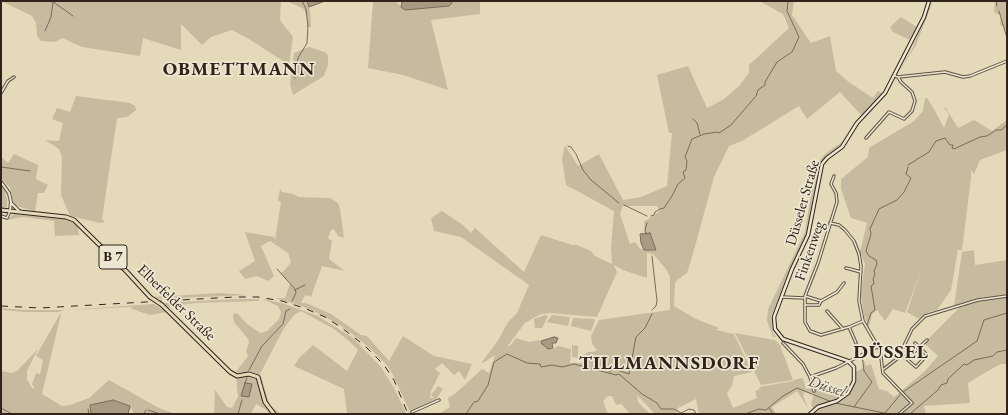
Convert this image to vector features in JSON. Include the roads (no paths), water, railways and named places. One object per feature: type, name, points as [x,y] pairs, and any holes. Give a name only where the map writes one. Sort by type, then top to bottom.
[{"type":"main road","name":"Düsseler Straße","points":[[848,361],[799,346],[780,337],[775,329],[773,321],[781,297],[810,230],[822,164],[827,158],[847,142],[857,123],[880,99],[896,76],[924,17],[929,1]]},
{"type":"main road","name":"B 7","points":[[1,210],[10,211]]},
{"type":"main road","name":"Elberfelder Straße","points":[[10,211],[66,217],[74,220],[128,272],[150,297],[162,306],[230,372],[237,376],[249,374],[258,378],[265,402],[274,414]]},
{"type":"main road","points":[[810,414],[818,407],[837,401],[848,393],[852,386],[855,370],[848,361]]},
{"type":"street","points":[[896,76],[945,72],[963,77],[970,76],[1007,61]]},
{"type":"street","points":[[866,138],[889,112],[904,119],[912,111],[915,101],[912,92],[896,76]]},
{"type":"street","points":[[1,93],[8,81],[14,77]]},
{"type":"street","name":"Finkenweg","points":[[834,176],[831,184],[837,198],[818,263],[805,297],[805,323],[813,333],[824,335],[863,321]]},
{"type":"street","points":[[1,182],[7,190],[14,208],[20,213]]},
{"type":"street","points":[[1,216],[7,218],[10,211],[11,202]]},
{"type":"street","points":[[830,223],[839,225],[854,241],[861,259],[859,301],[863,321],[880,350],[883,373],[912,403],[899,414]]},
{"type":"street","points":[[846,268],[861,272]]},
{"type":"street","points":[[805,305],[820,305],[821,302],[837,292],[844,283]]},
{"type":"street","points":[[883,369],[893,363],[901,354],[909,334],[920,319],[927,314],[978,300],[1007,296]]},
{"type":"street","name":"Finkenweg","points":[[781,297],[805,297]]},
{"type":"street","points":[[805,297],[821,302]]},
{"type":"street","points":[[827,311],[843,329]]},
{"type":"street","points":[[849,327],[856,343]]},
{"type":"street","points":[[908,358],[927,340]]},
{"type":"street","points":[[784,343],[803,364],[810,377],[814,391]]},
{"type":"street","points":[[901,354],[908,358],[916,367],[927,355],[915,344]]},
{"type":"street","points":[[810,377],[836,368],[877,347]]},
{"type":"street","points":[[412,412],[438,400]]},
{"type":"waterway","points":[[52,1],[73,16]]},
{"type":"waterway","points":[[295,78],[294,74],[298,58],[307,43],[308,26],[306,9],[302,1]]},
{"type":"waterway","points":[[651,216],[654,215],[655,212],[664,208],[678,184],[685,178],[683,172],[686,170],[687,161],[685,157],[692,139],[704,134],[719,133],[731,125],[756,96],[758,90],[765,85],[765,82],[777,62],[792,52],[799,37],[787,11],[788,1]]},
{"type":"waterway","points":[[996,1],[997,6]]},
{"type":"waterway","points":[[45,31],[51,17],[53,2]]},
{"type":"waterway","points":[[999,11],[1007,38]]},
{"type":"waterway","points":[[693,119],[697,123],[700,134]]},
{"type":"waterway","points":[[908,165],[929,152],[936,141],[945,138],[950,145],[953,145],[952,148],[954,149],[980,137],[987,136],[996,130],[1001,130],[1007,125]]},
{"type":"waterway","points":[[568,146],[571,147],[576,154],[583,170],[591,180],[619,203]]},
{"type":"waterway","points":[[1,167],[30,171]]},
{"type":"waterway","points":[[867,325],[871,313],[875,310],[871,286],[874,284],[874,271],[877,264],[876,260],[869,256],[866,251],[871,234],[870,229],[879,209],[897,200],[904,192],[911,178],[906,174],[908,167]]},
{"type":"waterway","points":[[624,205],[647,216]]},
{"type":"waterway","points":[[646,234],[645,230],[647,223]]},
{"type":"waterway","points":[[652,256],[657,301],[656,306],[652,310]]},
{"type":"waterway","points":[[277,269],[295,289],[296,293],[292,301]]},
{"type":"waterway","points":[[295,290],[305,285]]},
{"type":"waterway","points":[[249,370],[262,346],[283,324],[286,311],[290,309]]},
{"type":"waterway","name":"Düssel","points":[[903,392],[977,341],[984,320],[1007,313]]},
{"type":"waterway","points":[[609,372],[614,369],[629,374],[636,337],[645,328],[652,314]]},
{"type":"waterway","name":"Düssel","points":[[910,414],[938,390],[941,385],[947,383],[948,379],[964,364],[967,365],[974,360],[993,356],[997,352],[1007,350]]},
{"type":"waterway","name":"Düssel","points":[[466,414],[474,402],[478,401],[488,385],[494,362],[507,354],[527,363],[540,364],[541,367],[552,365],[562,367],[574,364],[616,375],[619,374],[642,394],[657,403],[661,409],[674,409],[681,413],[689,409],[694,410],[696,414]]},
{"type":"waterway","points":[[854,407],[872,382],[864,371],[862,356]]},
{"type":"waterway","points":[[245,383],[247,378]]},
{"type":"waterway","name":"Düssel","points":[[745,414],[759,409],[766,410],[783,396],[797,388],[832,402]]},
{"type":"waterway","name":"Düssel","points":[[885,413],[900,395]]},
{"type":"waterway","points":[[238,414],[242,400]]},
{"type":"waterway","name":"Düssel","points":[[835,403],[889,414]]},
{"type":"waterway","name":"Düssel","points":[[1,408],[12,414]]},
{"type":"waterway","name":"Düssel","points":[[769,408],[773,414]]},
{"type":"waterway","points":[[88,409],[89,414]]},
{"type":"waterway","name":"Düssel","points":[[144,414],[146,410]]},
{"type":"waterway","name":"Düssel","points":[[148,410],[160,414]]},
{"type":"tunnel","points":[[408,414],[412,412]]},
{"type":"railway","points":[[1,306],[40,308],[234,297],[258,297],[282,301],[325,317],[365,346],[384,365],[394,380],[408,414]]},
{"type":"district","name":"OBMETTMANN","points":[[239,70]]},
{"type":"district","name":"DÜSSEL","points":[[891,353]]},
{"type":"district","name":"TILLMANNSDORF","points":[[669,364]]}]
